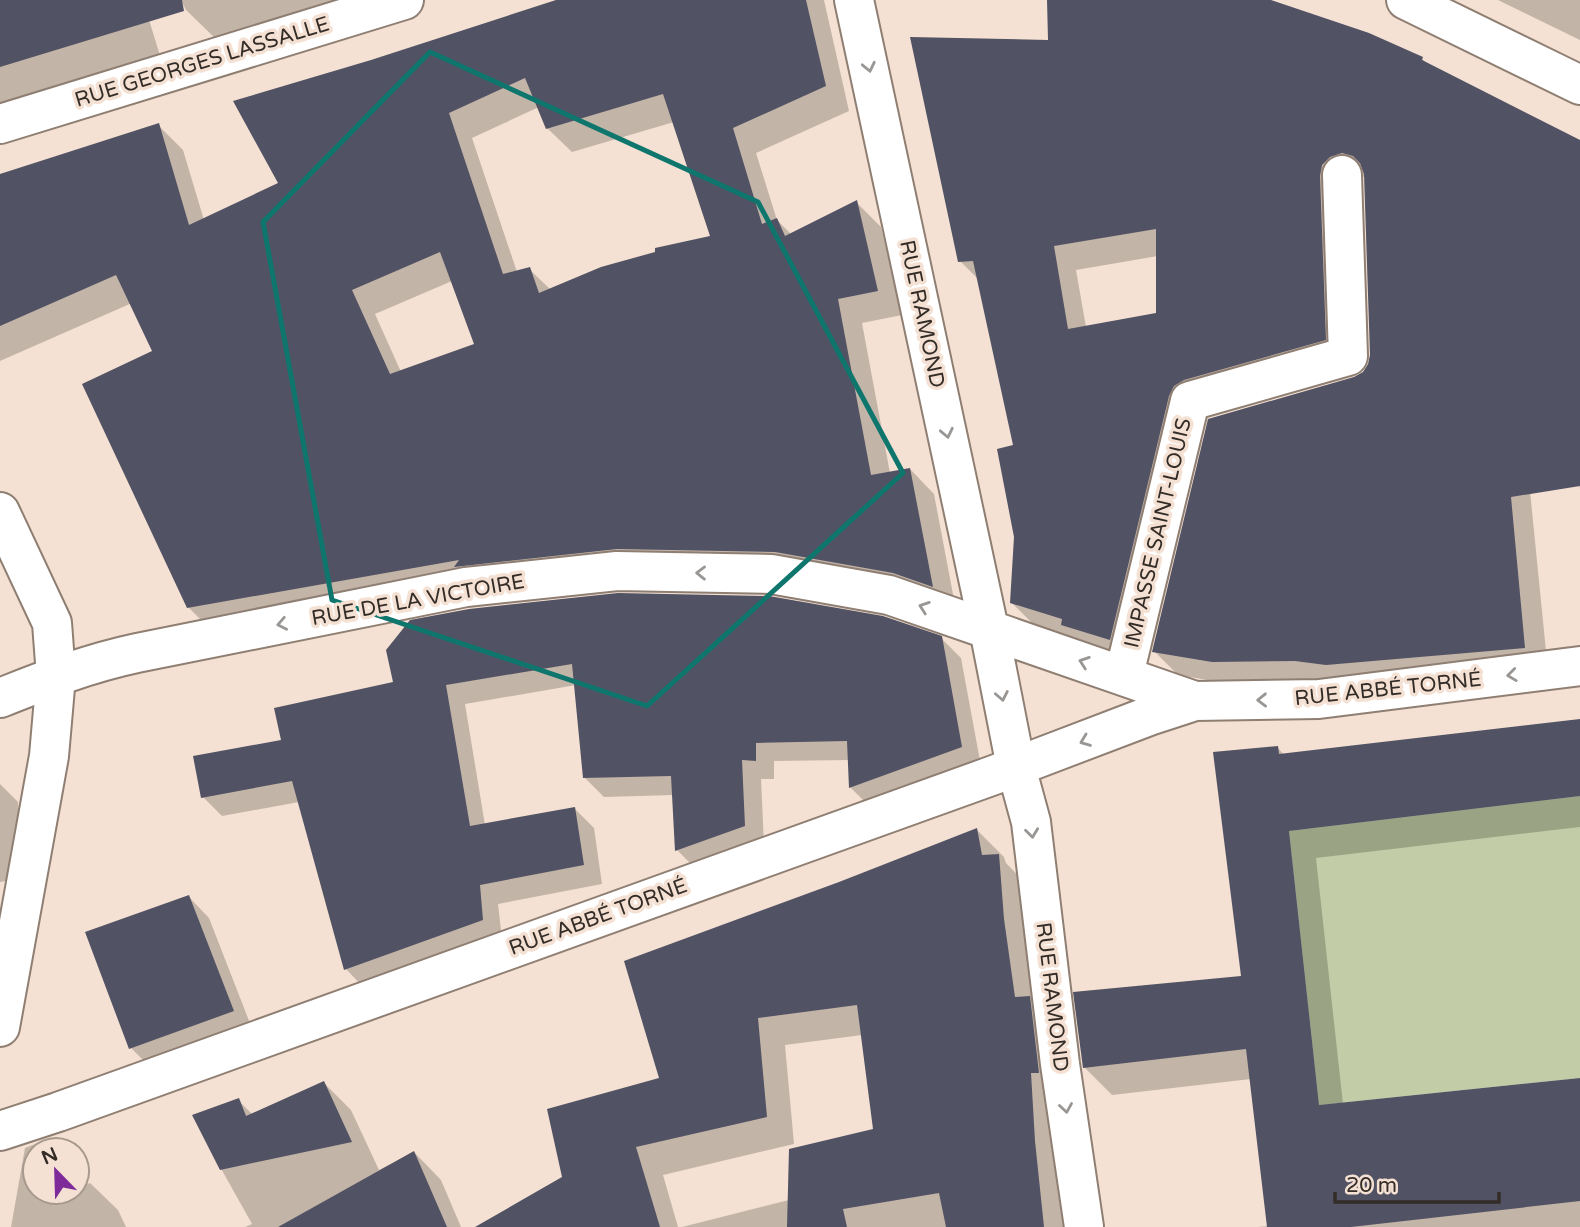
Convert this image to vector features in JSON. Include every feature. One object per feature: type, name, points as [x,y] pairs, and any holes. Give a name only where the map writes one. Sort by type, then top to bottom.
[{"type":"street","name":"RUE GEORGES LASSALLE","points":[[0,124],[404,0]]},
{"type":"street","name":"RUE RAMOND","points":[[854,0],[989,629],[1016,767],[1031,821],[1060,1063],[1084,1227]]},
{"type":"street","points":[[1406,0],[1580,85]]},
{"type":"street","name":"IMPASSE SAINT-LOUIS","points":[[1124,675],[1190,401],[1348,356],[1342,175]]},
{"type":"street","points":[[0,512],[52,623],[56,676],[49,756],[0,1027]]},
{"type":"street","name":"RUE DE LA VICTOIRE","points":[[0,698],[110,659],[466,587],[617,571],[771,574],[890,595],[989,629]]},
{"type":"street","name":"RUE ABBÉ TORNÉ","points":[[989,629],[1195,701]]},
{"type":"street","name":"RUE ABBÉ TORNÉ","points":[[0,1131],[1195,701],[1319,699],[1580,666]]},
{"type":"highlighted area","points":[[430,52],[758,202],[903,473],[647,706],[332,600],[263,222]]},
{"type":"green space","points":[[1580,796],[1580,1078],[1319,1105],[1289,831]]},
{"type":"building","points":[[0,0],[182,0],[184,11],[0,67]]},
{"type":"building","points":[[556,0],[806,0],[826,86],[733,128],[762,224],[777,218],[785,236],[857,200],[878,291],[838,299],[871,475],[910,468],[933,587],[893,573],[775,552],[617,549],[454,567],[459,560],[187,608],[82,384],[152,351],[116,275],[0,326],[0,174],[159,123],[189,225],[278,183],[233,101]],"holes":[[[525,78],[546,129],[663,94],[710,236],[655,248],[655,252],[601,267],[539,293],[530,267],[503,274],[449,113]],[[440,252],[474,344],[390,374],[352,290]]]},
{"type":"building","points":[[1047,0],[1271,0],[1369,33],[1423,57],[1422,60],[1580,140],[1580,486],[1511,497],[1525,648],[1326,665],[1295,661],[1212,662],[1152,652],[1208,419],[1354,377],[1363,372],[1368,364],[1370,355],[1364,174],[1360,163],[1353,156],[1342,153],[1330,157],[1322,165],[1320,176],[1326,340],[1184,380],[1174,386],[1169,396],[1110,640],[1061,625],[1062,619],[1010,603],[1014,537],[997,449],[1013,445],[973,261],[958,262],[910,37],[1048,40]],"holes":[[[1156,229],[1156,313],[1068,329],[1054,246]]]},
{"type":"building","points":[[618,593],[769,596],[883,616],[942,636],[962,747],[849,788],[847,741],[756,743],[756,761],[742,760],[745,826],[675,851],[671,776],[583,778],[572,664],[446,685],[470,826],[575,807],[584,865],[480,885],[483,920],[344,970],[292,781],[201,798],[193,756],[281,740],[274,708],[393,682],[386,650],[410,620],[469,609]]},
{"type":"building","points":[[1580,719],[1580,796],[1289,831],[1319,1105],[1580,1078],[1580,1201],[1351,1227],[1267,1227],[1246,1049],[1083,1068],[1073,992],[1241,976],[1213,752],[1278,746],[1279,754]]},
{"type":"building","points":[[977,828],[982,855],[999,854],[1004,919],[1015,997],[1030,996],[1039,1073],[1031,1073],[1044,1227],[946,1227],[939,1193],[843,1209],[847,1227],[787,1227],[789,1149],[873,1129],[857,1005],[758,1018],[767,1117],[636,1147],[660,1227],[475,1227],[562,1177],[547,1109],[659,1078],[624,961]]},
{"type":"building","points":[[189,895],[234,1011],[129,1049],[85,932]]},
{"type":"building","points":[[324,1081],[352,1142],[220,1170],[192,1115],[239,1098],[246,1116]]},
{"type":"building","points":[[414,1151],[447,1227],[278,1227]]}]
